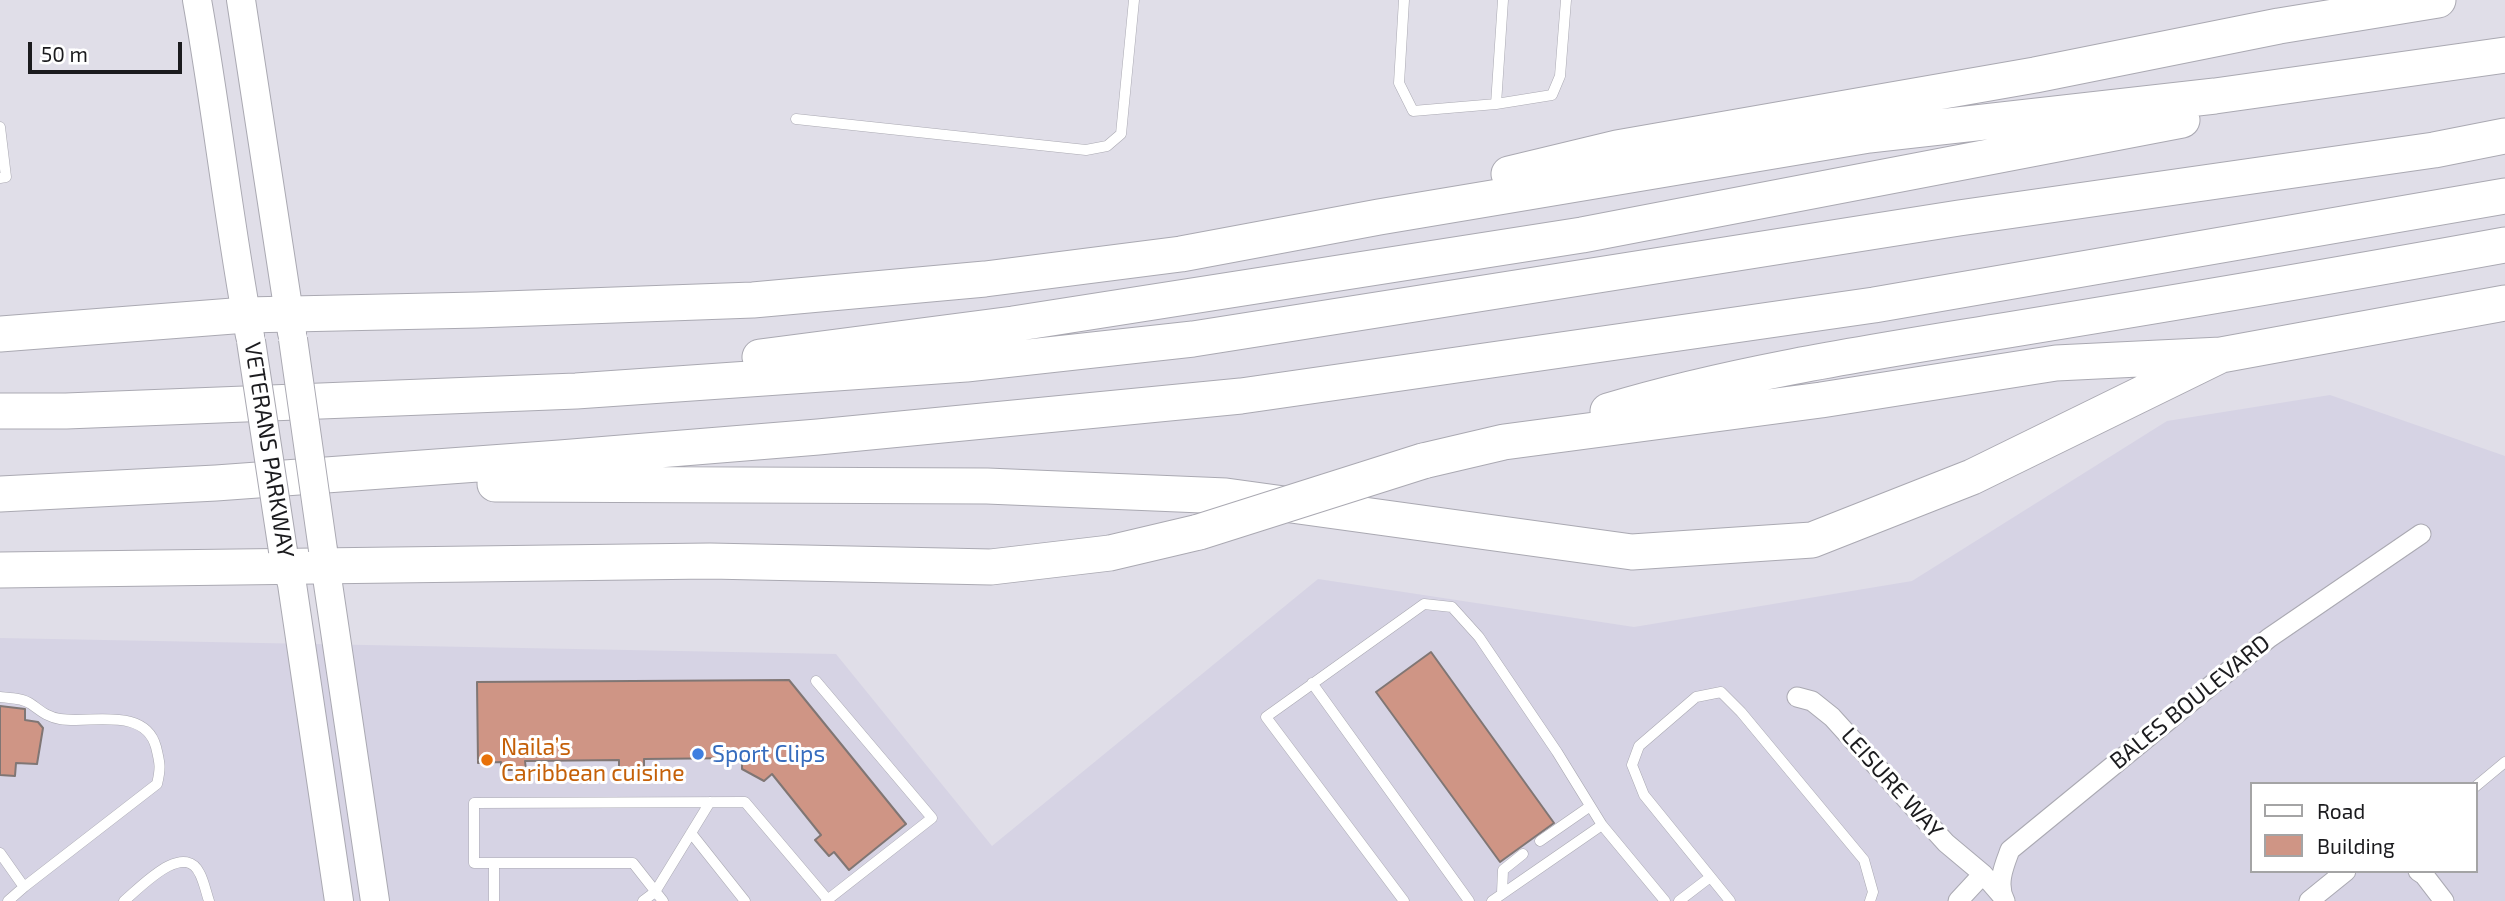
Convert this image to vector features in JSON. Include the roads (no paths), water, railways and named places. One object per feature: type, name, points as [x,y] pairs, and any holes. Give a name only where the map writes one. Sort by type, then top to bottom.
[{"type":"highway","points":[[1181,254],[1617,148],[2035,75],[2278,26],[2438,0]]},
{"type":"highway","points":[[0,334],[290,327],[753,300],[985,279],[1181,254],[1379,217],[1869,135],[2215,96],[2505,56]]},
{"type":"highway","points":[[464,396],[1013,324],[1582,235],[2505,56]]},
{"type":"highway","points":[[0,411],[66,411],[576,391],[966,364],[1193,339],[1945,220],[2420,152],[2505,136]]},
{"type":"highway","points":[[0,494],[216,483],[818,437],[1241,396],[1874,305],[2505,196]]},
{"type":"highway","points":[[0,570],[286,559],[710,561],[991,567],[1110,554],[1199,532],[1423,461],[1504,442],[1658,396],[1843,358],[2505,245]]},
{"type":"highway","points":[[1504,442],[1821,400],[2056,363],[2221,355],[2505,303]]},
{"type":"highway","points":[[216,483],[987,486],[1226,496],[1646,552],[1812,540],[1972,477],[2221,355]]},
{"type":"main road","name":"VETERANS PARKWAY","points":[[197,0],[339,901]]},
{"type":"main road","name":"VETERANS PARKWAY","points":[[241,0],[375,901]]},
{"type":"street","name":"BALES BOULEVARD","points":[[2004,899],[2001,875],[2010,850],[2026,835],[2269,638],[2421,534]]},
{"type":"street","name":"LEISURE WAY","points":[[1797,696],[1811,701],[1832,717],[1946,843],[1983,874],[2004,899]]},
{"type":"street","points":[[2309,901],[2344,873]]},
{"type":"street","points":[[2421,873],[2444,901]]},
{"type":"street","points":[[1958,901],[1983,874]]},
{"type":"lane","points":[[796,119],[1086,150],[1107,146],[1121,134],[1134,0]]},
{"type":"lane","points":[[1404,0],[1399,83],[1413,111],[1496,104],[1552,95],[1560,76],[1566,0]]},
{"type":"lane","points":[[1496,104],[1503,0]]},
{"type":"lane","points":[[0,127],[6,177],[0,178]]},
{"type":"lane","points":[[1404,901],[1266,717],[1424,604],[1452,607],[1479,638],[1557,752],[1589,807],[1665,901]]},
{"type":"lane","points":[[663,901],[633,863],[474,863],[474,803],[745,802],[827,900],[932,818],[816,681]]},
{"type":"lane","points":[[1312,683],[1469,901]]},
{"type":"lane","points":[[1730,901],[1644,795],[1632,765],[1639,746],[1696,697],[1721,692],[1741,712],[1864,860],[1873,892],[1870,901]]},
{"type":"lane","points":[[0,697],[30,703],[43,714],[60,719],[118,720],[141,726],[153,739],[161,768],[157,784],[8,901]]},
{"type":"lane","points":[[2477,785],[2505,762]]},
{"type":"lane","points":[[643,901],[655,892],[710,802]]},
{"type":"lane","points":[[1540,841],[1589,807]]},
{"type":"lane","points":[[1492,901],[1602,825]]},
{"type":"lane","points":[[691,833],[745,901]]},
{"type":"lane","points":[[0,853],[24,887]]},
{"type":"lane","points":[[1502,893],[1503,870],[1523,854]]},
{"type":"lane","points":[[124,901],[172,863],[182,860],[192,863],[200,873],[209,901]]},
{"type":"lane","points":[[494,863],[494,901]]},
{"type":"lane","points":[[1679,901],[1709,878]]},
{"type":"place","name":"Sport Clips","points":[[698,754]]},
{"type":"place","name":"Naila’s Caribbean cuisine","points":[[487,760]]}]
